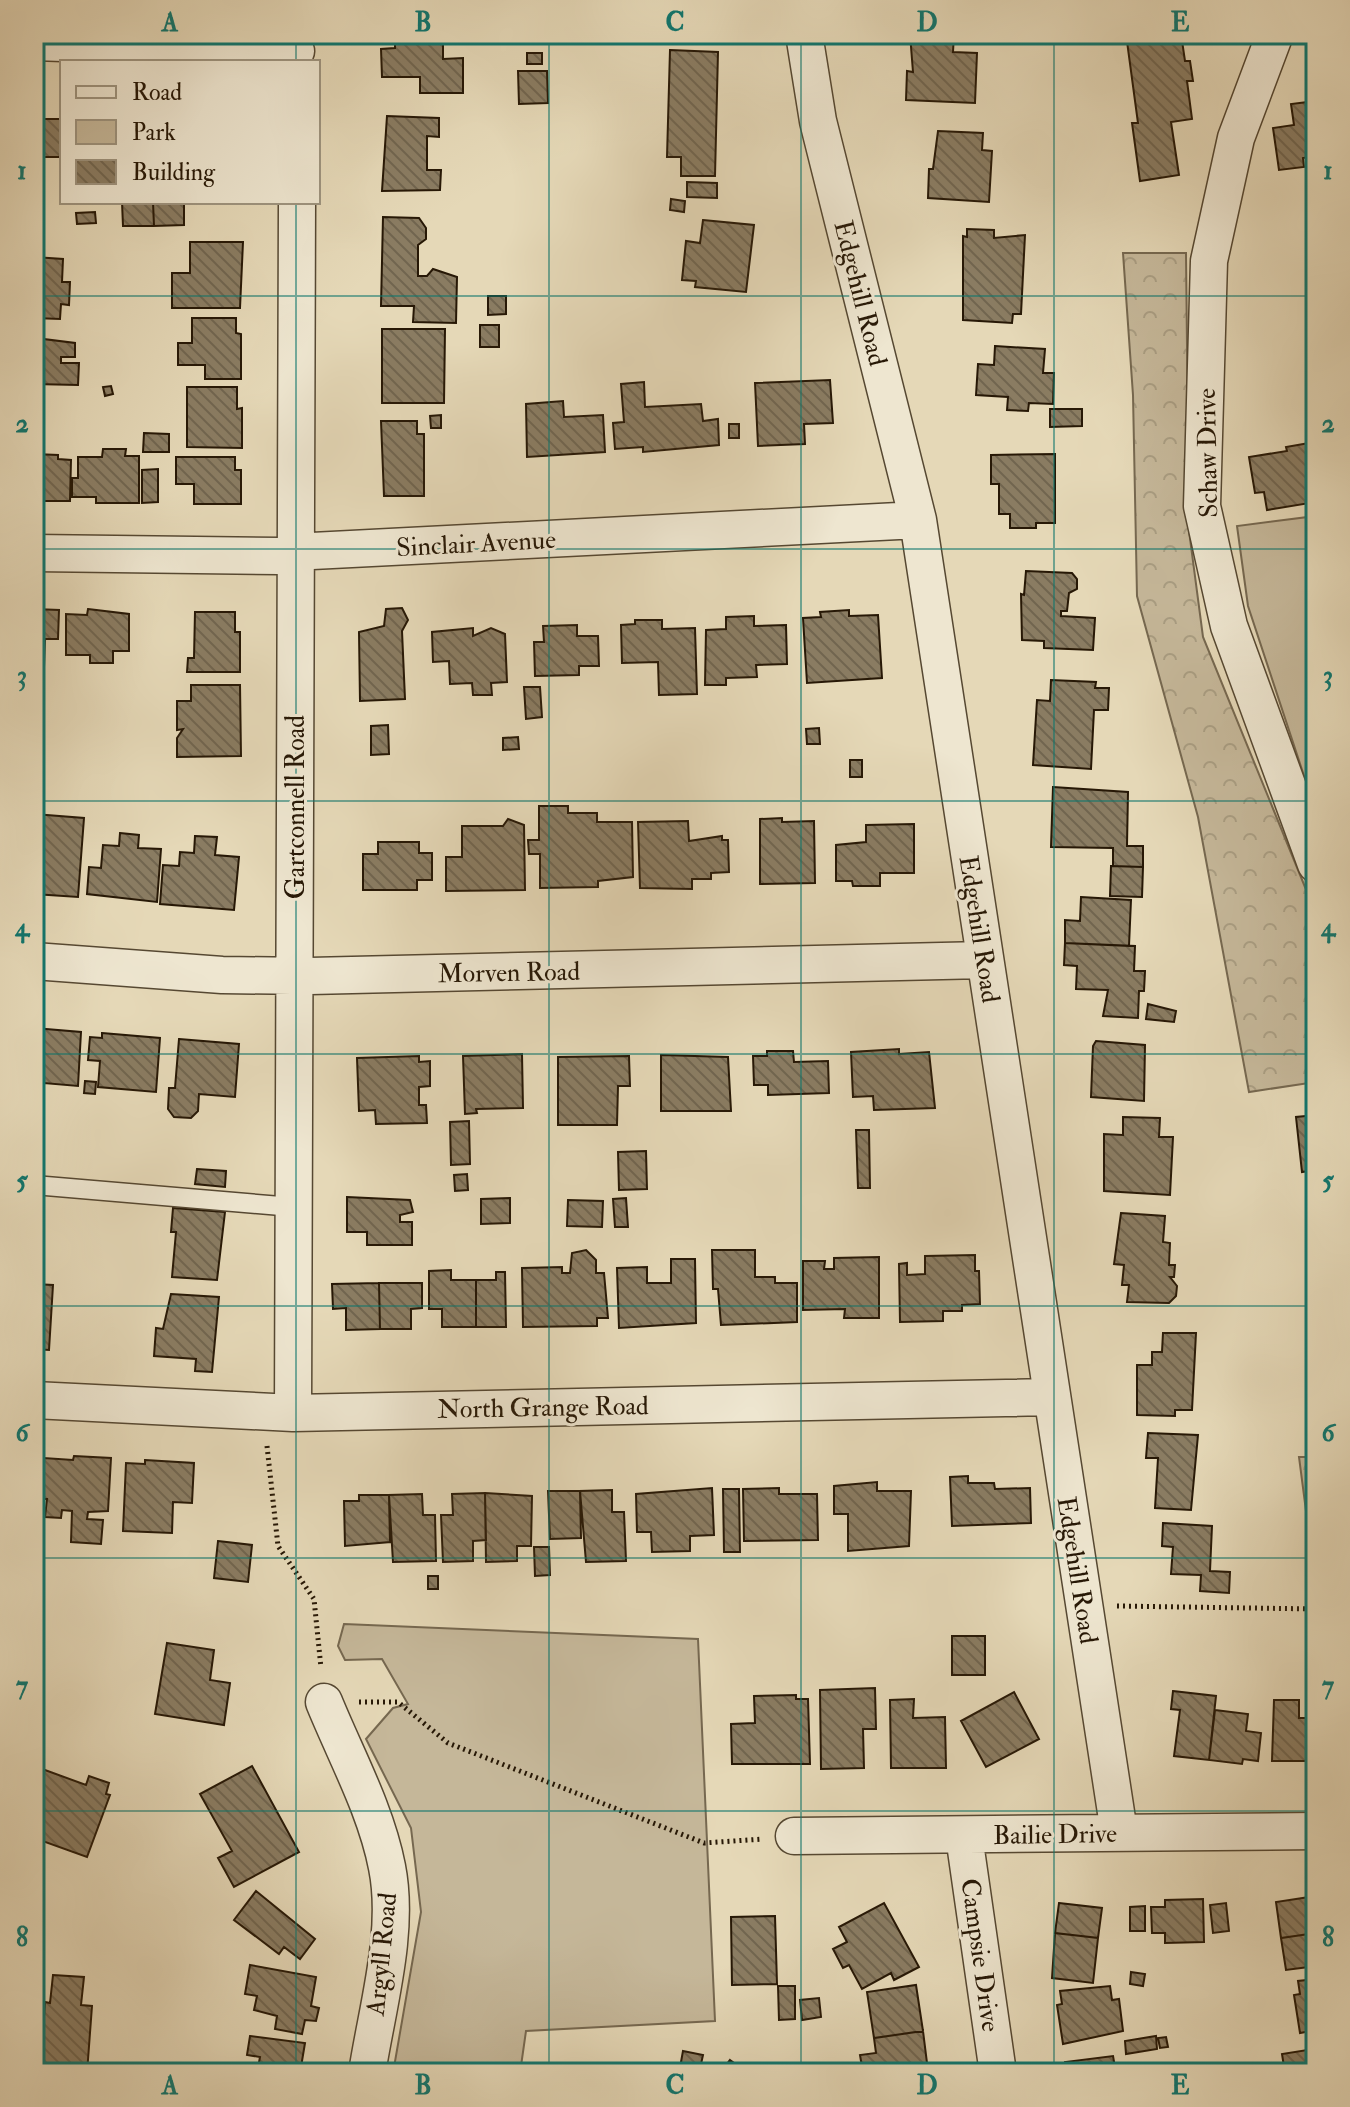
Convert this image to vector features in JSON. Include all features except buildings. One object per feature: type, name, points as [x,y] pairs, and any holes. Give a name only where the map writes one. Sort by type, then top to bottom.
[{"type":"street","name":"Edgehill Road","points":[[804,34],[818,121],[918,520],[1119,1832]]},
{"type":"street","name":"Schaw Drive","points":[[1275,34],[1236,138],[1209,261],[1202,506],[1229,626],[1305,801],[1316,864]]},
{"type":"street","points":[[34,42],[296,49]]},
{"type":"street","name":"Gartconnell Road","points":[[279,1413],[293,1207],[297,204]]},
{"type":"street","name":"Sinclair Avenue","points":[[34,553],[295,553],[918,520]]},
{"type":"street","name":"Morven Road","points":[[34,961],[222,975],[295,976],[984,960]]},
{"type":"street","name":"North Grange Road","points":[[34,1400],[279,1413],[1051,1397]]},
{"type":"street","name":"Argyll Road","points":[[324,1702],[378,1829],[388,1869],[387,1945],[367,2073]]},
{"type":"street","name":"Bailie Drive","points":[[794,1836],[1316,1831]]},
{"type":"street","name":"Campsie Drive","points":[[964,1836],[998,2073]]},
{"type":"lane","points":[[34,1185],[293,1207]]},
{"type":"path","points":[[279,1413],[278,1546],[314,1599],[324,1702],[398,1702],[448,1743],[704,1843],[794,1836]]},
{"type":"path","points":[[1084,1606],[1316,1609]]},
{"type":"green space","points":[[1123,253],[1186,253],[1189,531],[1203,637],[1316,914],[1316,1082],[1249,1092],[1198,817],[1137,596],[1133,395]]},
{"type":"green space","points":[[1316,516],[1316,794],[1310,794],[1248,606],[1237,526]]},
{"type":"green space","points":[[1299,1457],[1316,1457],[1316,1588]]},
{"type":"green space","points":[[344,1624],[698,1639],[715,2021],[526,2031],[520,2073],[393,2073],[421,1912],[411,1828],[366,1739],[393,1708],[408,1704],[382,1659],[345,1660],[338,1646]]}]
